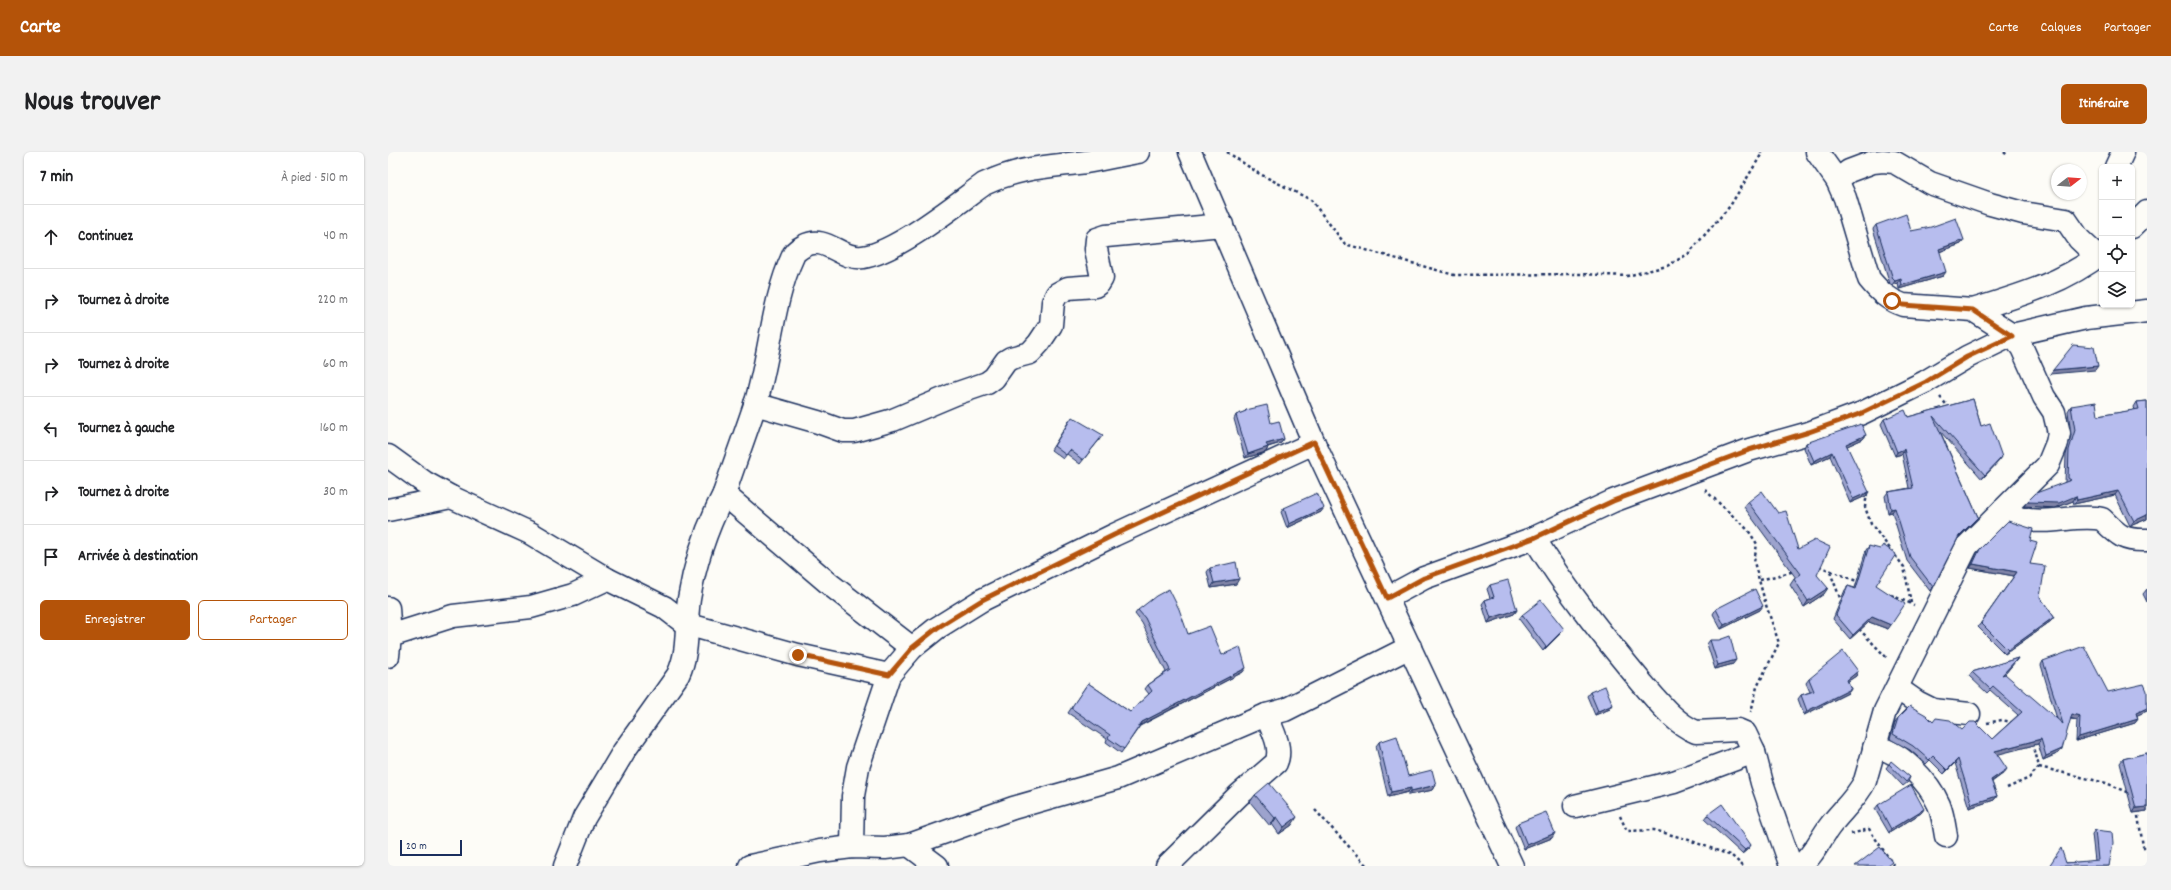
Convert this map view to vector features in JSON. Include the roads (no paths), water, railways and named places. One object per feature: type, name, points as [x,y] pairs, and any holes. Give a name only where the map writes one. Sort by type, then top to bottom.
[{"type":"street","points":[[565,866],[584,818],[624,751],[678,675],[684,662],[687,648],[686,624],[689,598],[699,556],[709,522],[724,494],[755,404],[778,302],[793,254],[802,246],[813,242],[823,242],[851,257],[862,257],[879,253],[896,244],[984,184],[998,177],[1022,169],[1087,162],[1138,152]]},
{"type":"street","points":[[1190,152],[1314,442],[1512,866]]},
{"type":"street","points":[[1817,152],[1837,180],[1852,219],[1869,279],[1892,301],[1903,305],[1973,310],[2054,283],[2082,268],[2099,256]]},
{"type":"street","points":[[2117,164],[2123,152]]},
{"type":"street","points":[[1837,180],[1849,171],[1872,162],[1894,157],[1930,183],[1990,204],[2023,213],[2066,220],[2079,239],[2099,254]]},
{"type":"street","points":[[755,404],[818,422],[843,431],[867,429],[893,420],[955,394],[986,383],[994,378],[1011,358],[1030,353],[1051,325],[1053,302],[1057,294],[1068,288],[1095,286],[1099,283],[1102,278],[1095,243],[1102,236],[1222,224]]},
{"type":"street","points":[[1800,866],[1812,854],[1820,838],[1861,789],[1885,712],[1967,546],[2048,465],[2057,443],[2059,433],[2054,412],[2044,397],[2022,348],[2012,336],[1973,310]]},
{"type":"street","points":[[1387,598],[1424,578],[1534,538],[1613,501],[1688,472],[1847,418],[1926,382],[1967,357],[2012,336],[2086,318],[2147,310]]},
{"type":"street","points":[[852,847],[853,796],[858,767],[889,675],[912,648],[937,628],[982,600],[1114,535],[1314,442]]},
{"type":"street","points":[[388,456],[424,482],[530,533],[607,579],[664,607],[686,624],[798,655],[889,675]]},
{"type":"street","points":[[724,494],[832,586],[912,648]]},
{"type":"street","points":[[388,510],[451,496]]},
{"type":"street","points":[[2003,510],[2022,519],[2036,521],[2072,518],[2102,519],[2117,534],[2126,539],[2147,540]]},
{"type":"street","points":[[1534,538],[1580,608],[1662,707],[1689,730],[1696,732],[1738,730],[1750,742],[1762,783],[1791,866]]},
{"type":"street","points":[[388,608],[389,646],[453,616],[532,607],[573,595],[607,579]]},
{"type":"street","points":[[750,866],[820,851],[852,847],[885,848],[909,845],[1013,808],[1118,778],[1266,715],[1285,710],[1410,647]]},
{"type":"street","points":[[1900,681],[1917,702],[1933,710],[1969,714]]},
{"type":"street","points":[[1167,866],[1239,794],[1276,762],[1279,757],[1278,745],[1266,715]]},
{"type":"street","points":[[1575,806],[1674,782],[1750,742]]},
{"type":"street","points":[[1874,748],[1887,749],[1898,755],[1927,787],[1940,806],[1946,836]]},
{"type":"street","points":[[909,845],[937,866]]}]
